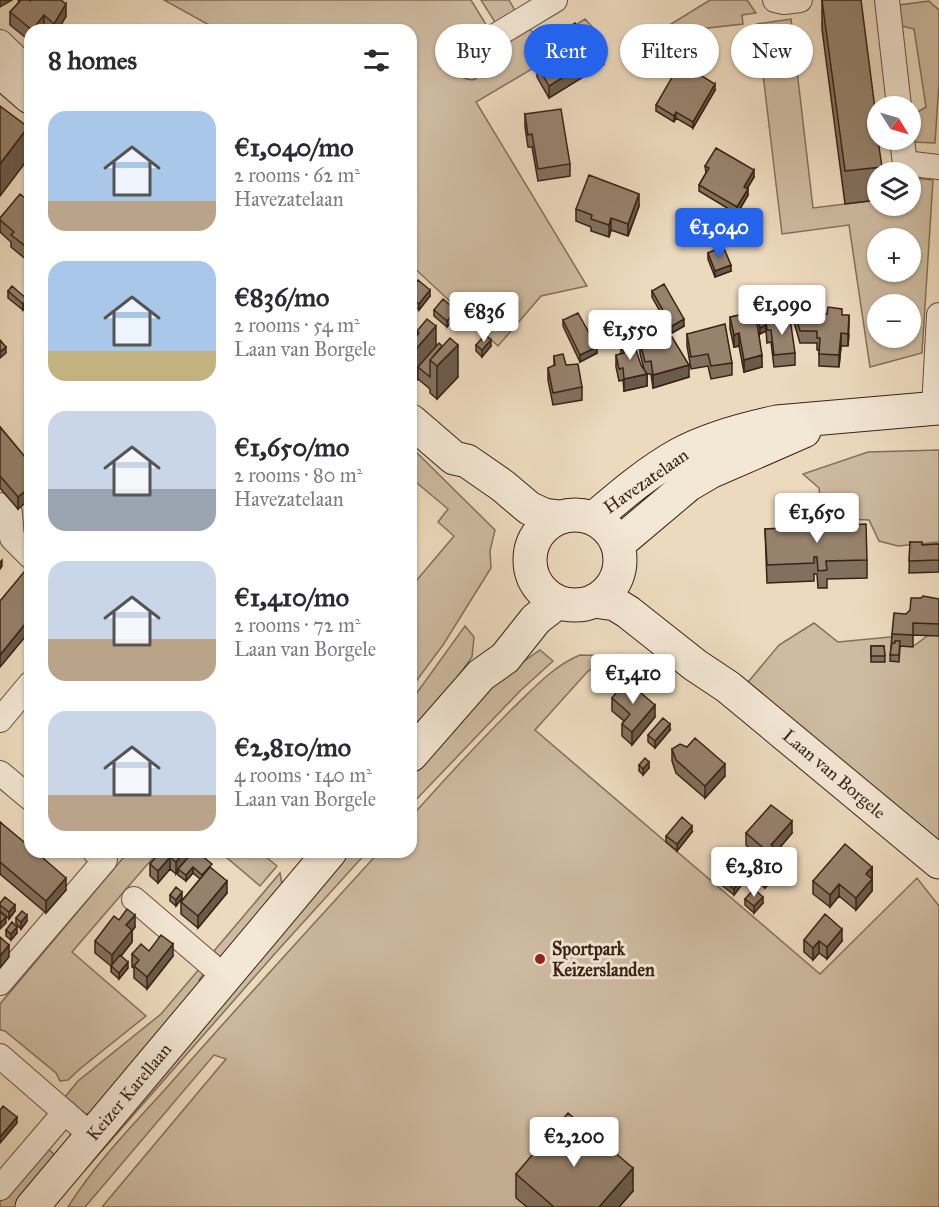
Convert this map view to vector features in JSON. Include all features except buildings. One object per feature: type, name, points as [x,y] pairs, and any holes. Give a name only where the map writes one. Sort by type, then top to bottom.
[{"type":"street","points":[[512,26],[555,0]]},
{"type":"street","points":[[775,0],[784,2],[800,0]]},
{"type":"street","points":[[887,0],[898,96]]},
{"type":"street","points":[[0,42],[23,64],[10,81]]},
{"type":"street","points":[[903,150],[905,163],[939,167]]},
{"type":"street","points":[[937,408],[939,315]]},
{"type":"street","name":"Havezatelaan","points":[[594,518],[660,467],[699,445],[751,428],[769,424],[937,408]]},
{"type":"street","name":"Havezatelaan","points":[[618,558],[688,485],[710,472],[838,417]]},
{"type":"street","points":[[417,426],[454,458],[459,470],[534,539]]},
{"type":"street","points":[[454,458],[466,461],[485,473],[529,508],[544,515],[560,517]]},
{"type":"street","points":[[0,505],[10,513],[12,538],[24,550]]},
{"type":"street","points":[[417,748],[481,675],[488,654],[525,608],[531,596],[546,592],[576,605],[594,601],[609,590],[618,558],[612,534],[604,525],[594,518],[571,514],[549,522],[534,539],[529,560],[546,592]]},
{"type":"street","name":"Laan van Borgele","points":[[618,558],[639,598],[704,656],[728,687]]},
{"type":"street","name":"Laan van Borgele","points":[[594,601],[615,604],[628,612],[728,687],[939,862]]},
{"type":"street","points":[[0,720],[24,691]]},
{"type":"street","points":[[0,773],[24,793]]},
{"type":"street","points":[[0,983],[105,860],[102,858]]},
{"type":"street","name":"Keizer Karellaan","points":[[32,1207],[325,858]]},
{"type":"street","points":[[134,899],[225,977]]},
{"type":"street","points":[[0,1056],[92,1136]]},
{"type":"street","name":"Keizer Karellaan","points":[[0,1188],[65,1112]]},
{"type":"shaded area","points":[[164,0],[471,0],[486,24],[435,24],[435,78],[470,80],[512,78],[512,37],[524,29],[524,74],[476,102],[587,286],[541,296],[498,346],[417,271],[417,24],[207,24]]},
{"type":"shaded area","points":[[481,0],[509,0],[517,14],[502,24],[496,24]]},
{"type":"shaded area","points":[[710,0],[747,0],[756,13],[742,15],[743,24],[719,27],[719,24],[671,24]]},
{"type":"shaded area","points":[[929,1],[939,10],[939,83],[935,143],[921,142],[921,110],[926,107],[914,29],[898,25],[899,5]]},
{"type":"shaded area","points":[[585,19],[590,24],[577,24]]},
{"type":"shaded area","points":[[791,19],[792,24],[757,24]]},
{"type":"shaded area","points":[[763,78],[798,78],[813,208],[867,201],[867,216],[921,216],[921,179],[933,180],[922,353],[870,367],[867,348],[921,348],[921,294],[867,294],[867,347],[849,225],[782,234]]},
{"type":"shaded area","points":[[939,450],[939,542],[898,546],[879,541],[869,520],[822,518],[819,488],[803,474],[868,452]]},
{"type":"shaded area","points":[[417,453],[495,530],[490,551],[491,568],[443,645],[417,680],[417,580],[454,536],[438,522],[448,509],[417,483]]},
{"type":"shaded area","points":[[930,614],[939,614],[939,849],[744,687],[779,645],[814,623],[838,642],[900,636],[902,646],[915,645],[927,636]]},
{"type":"shaded area","points":[[465,626],[474,637],[472,657],[417,732],[417,693]]},
{"type":"shaded area","points":[[540,650],[553,661],[520,691],[417,799],[417,765],[441,736],[500,678]]},
{"type":"shaded area","name":"Sportpark Keizerslanden","points":[[580,655],[619,656],[588,671],[535,730],[820,974],[917,878],[939,906],[939,1207],[102,1207],[226,1059],[214,1055],[85,1207],[68,1207],[116,1144],[374,858],[417,858],[417,810],[512,709],[544,679]]},
{"type":"shaded area","points":[[123,858],[153,858],[72,952],[146,1016],[68,1080],[60,1081],[56,1073],[5,1031],[0,1030],[0,1004]]},
{"type":"shaded area","points":[[227,858],[267,858],[277,866],[260,886]]},
{"type":"shaded area","points":[[339,858],[362,858],[85,1170],[79,1166]]},
{"type":"shaded area","points":[[280,873],[283,890],[224,961],[214,951]]},
{"type":"shaded area","points":[[200,968],[205,972],[199,980],[204,984],[95,1113],[86,1114],[65,1097],[78,1081],[161,1014]]},
{"type":"shaded area","points":[[46,1147],[58,1158],[17,1207],[0,1207],[0,1202]]},
{"type":"place","name":"Sportpark Keizerslanden","points":[[540,959]]}]
